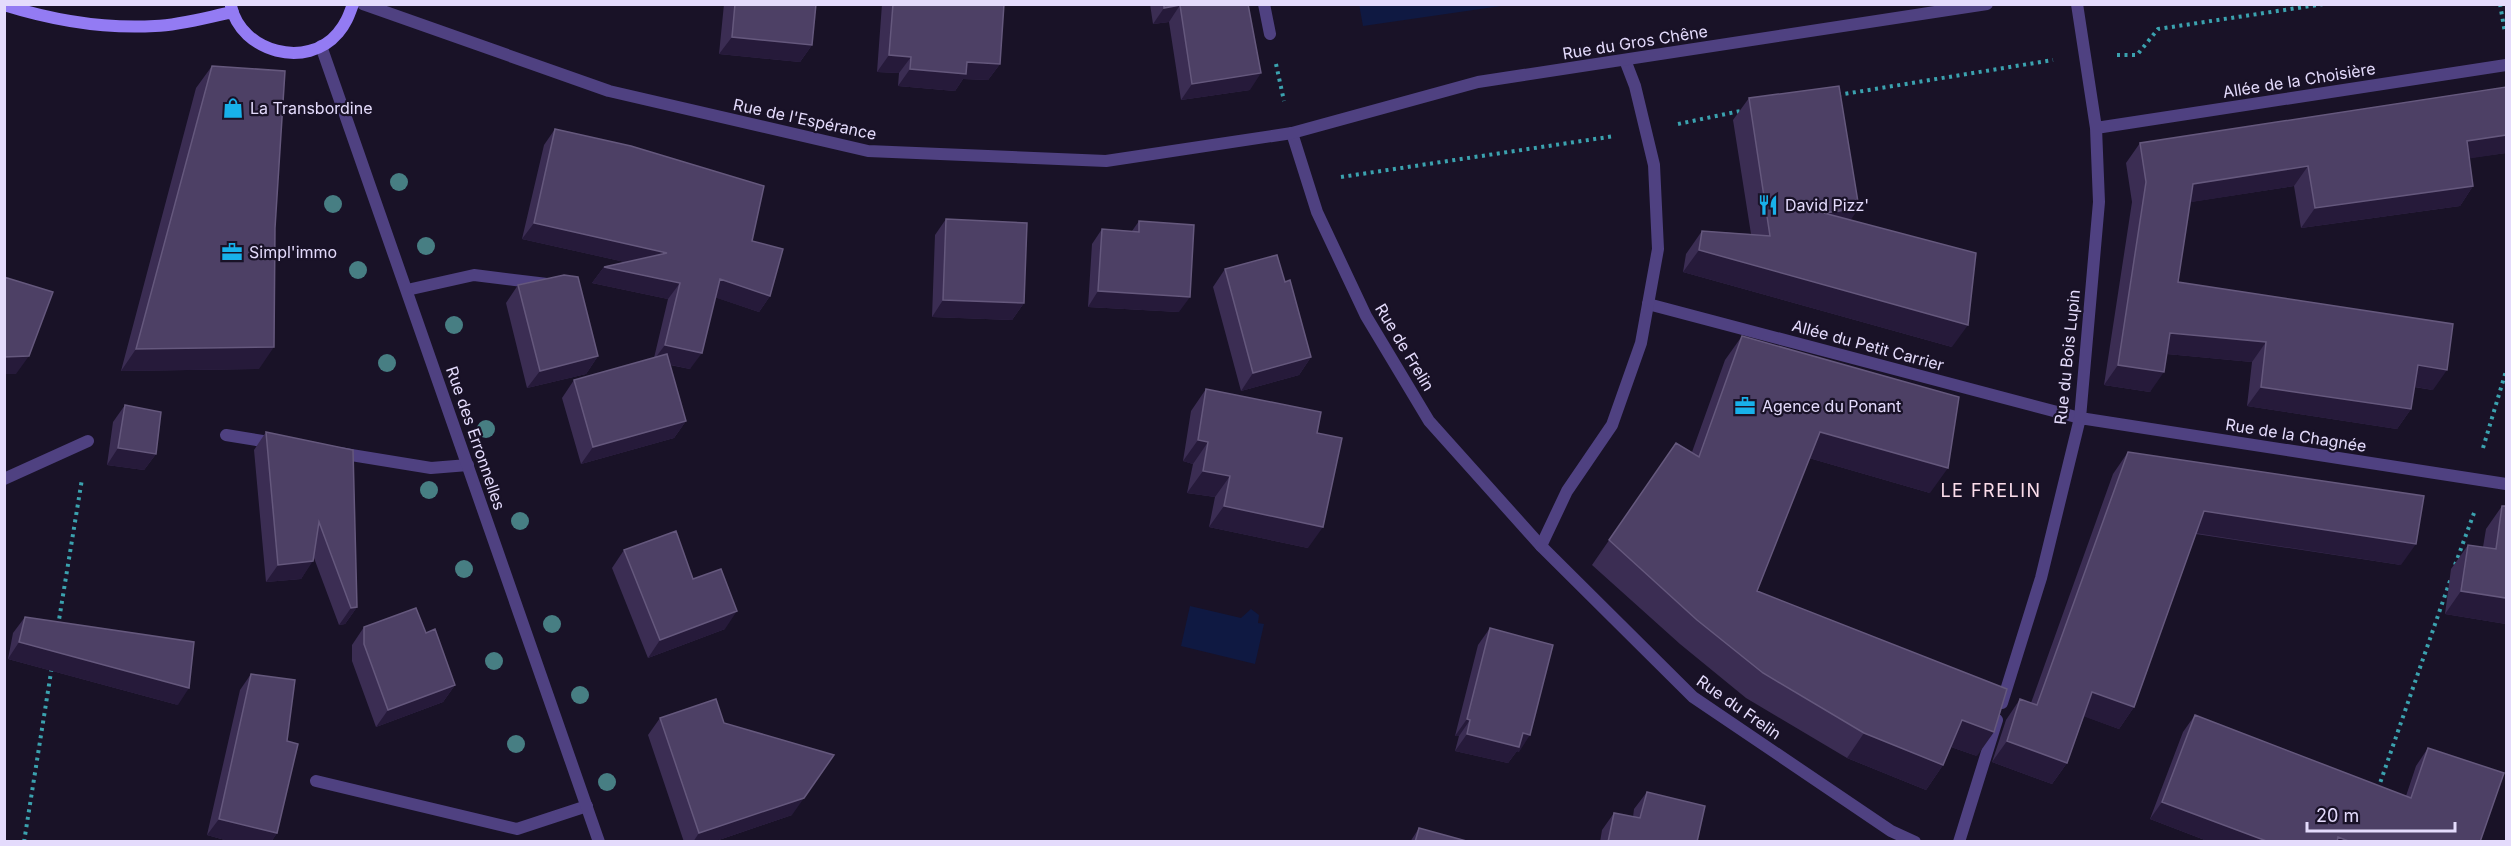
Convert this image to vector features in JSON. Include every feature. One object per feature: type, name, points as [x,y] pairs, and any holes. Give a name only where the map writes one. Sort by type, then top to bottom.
[{"type":"main road","points":[[4,5],[39,16],[103,24],[145,26],[166,24],[232,8],[243,31],[259,45],[279,52],[301,52],[321,46],[337,35],[348,20],[353,4]]},
{"type":"street","name":"Rue de l'Espérance","points":[[363,4],[609,92],[868,152],[1107,160],[1292,134]]},
{"type":"street","points":[[1264,4],[1270,34]]},
{"type":"street","name":"Rue du Gros Chêne","points":[[1292,134],[1478,82],[1988,4]]},
{"type":"street","name":"Rue du Bois Lupin","points":[[1959,842],[2041,578],[2080,418],[2099,202],[2096,128],[2077,4]]},
{"type":"street","name":"Rue des Erronnelles","points":[[321,46],[599,842]]},
{"type":"street","points":[[1541,546],[1567,491],[1612,425],[1641,343],[1658,249],[1654,165],[1635,86],[1625,60]]},
{"type":"street","name":"Allée de la Choisière","points":[[2096,128],[2506,65]]},
{"type":"street","name":"Rue de Frelin","points":[[1292,134],[1317,212],[1366,316],[1429,421],[1541,546]]},
{"type":"street","points":[[406,290],[474,275],[562,285]]},
{"type":"street","name":"Allée du Petit Carrier","points":[[1648,304],[2080,418]]},
{"type":"street","name":"Rue de la Chagnée","points":[[2080,418],[2506,484]]},
{"type":"street","points":[[225,435],[282,444]]},
{"type":"street","points":[[4,479],[88,441]]},
{"type":"street","points":[[328,451],[431,468],[468,465]]},
{"type":"street","name":"Rue du Frelin","points":[[1541,546],[1693,697],[1891,831],[1915,842]]},
{"type":"street","points":[[316,781],[517,829],[587,806]]},
{"type":"path","points":[[1828,97],[2086,55],[2137,55],[2158,28],[2324,4]]},
{"type":"path","points":[[2500,4],[2506,44]]},
{"type":"path","points":[[1270,34],[1292,134]]},
{"type":"path","points":[[1307,182],[1646,131],[1746,110]]},
{"type":"path","points":[[2375,796],[2479,480],[2506,371]]},
{"type":"path","points":[[58,630],[88,441]]},
{"type":"path","points":[[24,842],[52,665]]},
{"type":"water","points":[[1359,4],[1508,4],[1508,5],[1363,26]]},
{"type":"water","points":[[1190,606],[1241,618],[1251,609],[1259,615],[1258,623],[1264,624],[1255,664],[1181,646]]},
{"type":"building","points":[[735,4],[816,4],[812,45],[732,37]]},
{"type":"building","points":[[893,4],[1004,4],[1000,64],[967,62],[966,74],[910,69],[911,57],[889,55]]},
{"type":"building","points":[[1164,4],[1248,4],[1261,73],[1192,84],[1180,5],[1164,8]]},
{"type":"building","points":[[212,66],[285,71],[275,228],[274,347],[136,349]]},
{"type":"building","points":[[1839,86],[1859,208],[1824,213],[1976,253],[1968,325],[1699,250],[1702,231],[1770,236],[1749,98]]},
{"type":"building","points":[[2506,87],[2506,135],[2467,141],[2473,186],[2315,208],[2308,166],[2193,184],[2178,282],[2453,324],[2447,370],[2418,365],[2411,409],[2261,387],[2266,342],[2170,333],[2164,372],[2118,365],[2146,182],[2140,143]]},
{"type":"building","points":[[555,129],[631,146],[764,186],[752,241],[783,249],[770,296],[720,279],[702,353],[665,345],[680,283],[604,267],[667,253],[534,223]]},
{"type":"building","points":[[946,219],[1027,223],[1024,303],[943,300]]},
{"type":"building","points":[[1139,221],[1194,225],[1190,297],[1098,291],[1102,229],[1139,232]]},
{"type":"building","points":[[1277,255],[1285,282],[1290,280],[1311,357],[1253,373],[1225,269]]},
{"type":"building","points":[[564,275],[578,277],[598,356],[540,371],[518,285]]},
{"type":"building","points":[[4,277],[53,292],[29,356],[4,357]]},
{"type":"building","points":[[1742,336],[1959,397],[1948,468],[1820,432],[1757,591],[2007,689],[1994,732],[1962,720],[1943,765],[1864,733],[1763,673],[1697,620],[1609,540],[1676,443],[1699,457]]},
{"type":"building","points":[[667,354],[686,421],[593,447],[574,380]]},
{"type":"building","points":[[1206,389],[1321,412],[1317,433],[1342,438],[1323,527],[1224,506],[1230,476],[1203,471],[1208,442],[1198,440]]},
{"type":"building","points":[[125,405],[161,412],[156,454],[118,448]]},
{"type":"building","points":[[266,432],[353,450],[357,607],[351,608],[319,522],[313,561],[278,565]]},
{"type":"building","points":[[2128,452],[2424,496],[2416,544],[2204,511],[2134,707],[2092,692],[2067,763],[2007,741],[2020,699],[2037,705]]},
{"type":"building","points":[[2502,506],[2506,506],[2506,598],[2461,591],[2468,545],[2496,549]]},
{"type":"building","points":[[676,531],[693,579],[721,569],[737,611],[660,640],[624,550]]},
{"type":"building","points":[[416,608],[426,633],[435,629],[455,685],[388,710],[364,644],[364,627]]},
{"type":"building","points":[[25,617],[194,642],[189,688],[19,642]]},
{"type":"building","points":[[1490,628],[1553,645],[1530,735],[1523,733],[1519,747],[1467,734],[1470,720],[1467,719]]},
{"type":"building","points":[[251,674],[295,680],[287,741],[298,744],[277,833],[219,819]]},
{"type":"building","points":[[716,699],[724,723],[834,755],[804,798],[699,833],[660,718]]},
{"type":"building","points":[[2195,715],[2411,798],[2428,748],[2504,773],[2480,842],[2351,842],[2338,837],[2337,842],[2269,842],[2162,802]]},
{"type":"building","points":[[1647,792],[1705,806],[1697,842],[1608,842],[1614,813],[1640,818]]},
{"type":"building","points":[[1419,828],[1470,842],[1415,842]]},
{"type":"place","name":"La Transbordine","points":[[233,108]]},
{"type":"place","name":"David Pizz'","points":[[1768,205]]},
{"type":"place","name":"Simpl'immo","points":[[232,252]]},
{"type":"place","name":"Agence du Ponant","points":[[1745,406]]},
{"type":"district","name":"LE FRELIN","points":[[1991,490]]}]
